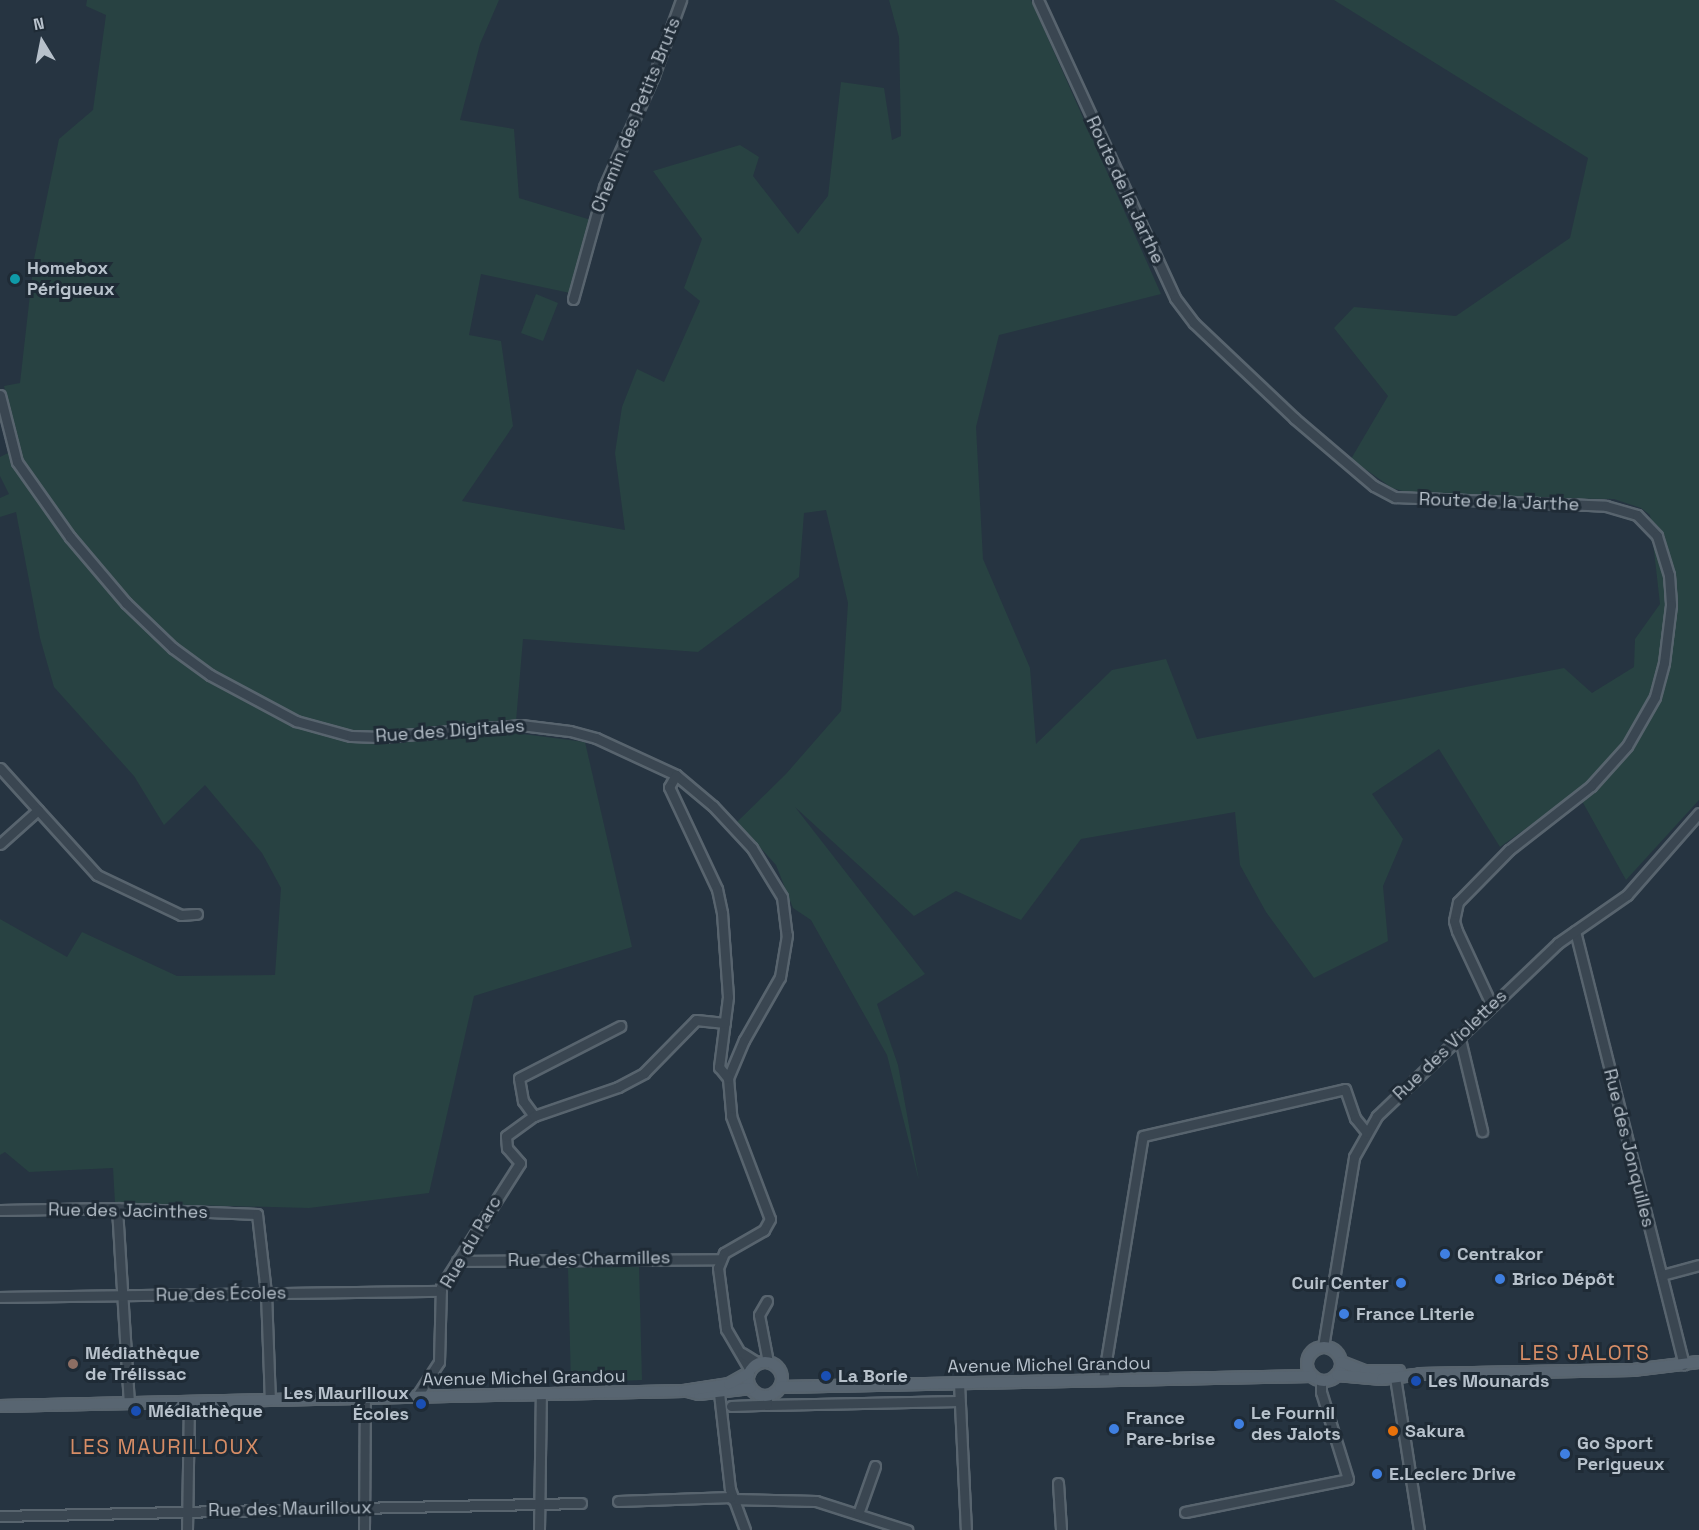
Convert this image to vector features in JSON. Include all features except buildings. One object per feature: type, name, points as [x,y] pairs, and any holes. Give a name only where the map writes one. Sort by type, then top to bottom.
[{"type":"main road","points":[[1420,1374],[1365,1371],[1341,1362],[1335,1351],[1323,1347],[1313,1352],[1308,1361],[1317,1378],[1337,1375],[1395,1377],[1420,1374],[1684,1365],[1699,1362]]},
{"type":"main road","name":"Avenue Michel Grandou","points":[[1276,1379],[1294,1373],[1308,1361]]},
{"type":"main road","points":[[1337,1375],[1341,1362]]},
{"type":"main road","points":[[756,1367],[782,1375],[780,1387],[767,1400],[751,1388],[756,1367]]},
{"type":"main road","name":"Avenue Michel Grandou","points":[[684,1390],[737,1379],[756,1367]]},
{"type":"main road","name":"Avenue Michel Grandou","points":[[782,1375],[822,1384]]},
{"type":"main road","name":"Avenue Michel Grandou","points":[[780,1387],[822,1384],[1103,1379],[1317,1378]]},
{"type":"main road","name":"Avenue Michel Grandou","points":[[0,1406],[684,1390],[719,1393],[751,1388]]},
{"type":"street","name":"Chemin des Petits Bruts","points":[[573,299],[604,187],[654,75],[681,0]]},
{"type":"street","name":"Route de la Jarthe","points":[[1038,0],[1174,298],[1194,323],[1294,418],[1374,486],[1395,497],[1606,506],[1637,515],[1657,537],[1669,575],[1671,605],[1664,663],[1655,697],[1627,746],[1591,786],[1509,850],[1458,902],[1454,921],[1457,931],[1491,1004]]},
{"type":"street","name":"Rue des Digitales","points":[[0,395],[16,462],[76,546],[103,579],[173,648],[219,681],[323,731],[381,738],[521,724],[543,726],[618,746],[676,776],[713,806],[752,849],[775,882],[785,908],[784,965],[728,1078]]},
{"type":"street","points":[[0,768],[97,875],[181,915],[197,914]]},
{"type":"street","points":[[676,776],[669,787],[713,879],[722,913],[726,1023],[719,1067],[728,1078],[731,1116],[770,1219],[765,1230],[731,1248],[720,1259],[721,1303],[726,1329],[735,1348],[756,1367]]},
{"type":"street","points":[[0,844],[38,810]]},
{"type":"street","name":"Rue des Violettes","points":[[1323,1347],[1354,1157],[1377,1116],[1491,1004],[1575,931],[1627,895],[1699,813]]},
{"type":"street","name":"Rue des Jonquilles","points":[[1575,931],[1684,1365]]},
{"type":"street","points":[[620,1026],[519,1078],[523,1101],[534,1116],[618,1087],[644,1073],[696,1020],[726,1023]]},
{"type":"street","points":[[1459,1035],[1482,1131]]},
{"type":"street","points":[[1103,1379],[1143,1136],[1346,1089],[1355,1118],[1367,1133]]},
{"type":"street","name":"Rue du Parc","points":[[417,1396],[439,1362],[441,1291],[457,1261],[518,1168],[519,1159],[507,1148],[506,1136],[534,1116]]},
{"type":"street","points":[[117,1209],[129,1403]]},
{"type":"street","name":"Rue des Jacinthes","points":[[0,1210],[117,1209],[257,1214],[266,1293]]},
{"type":"street","name":"Rue des Charmilles","points":[[457,1261],[720,1259]]},
{"type":"street","points":[[1662,1275],[1699,1264]]},
{"type":"street","name":"Rue des Écoles","points":[[0,1297],[441,1291]]},
{"type":"street","points":[[266,1293],[270,1400]]},
{"type":"street","points":[[756,1367],[759,1315],[767,1301]]},
{"type":"street","points":[[1395,1377],[1419,1530]]},
{"type":"street","points":[[1185,1512],[1347,1479],[1317,1378]]},
{"type":"street","points":[[737,1379],[719,1393],[731,1498],[745,1530]]},
{"type":"street","points":[[959,1383],[966,1530]]},
{"type":"street","points":[[721,1409],[732,1392]]},
{"type":"street","points":[[539,1530],[541,1394]]},
{"type":"street","points":[[364,1530],[366,1398]]},
{"type":"street","points":[[732,1406],[767,1400],[959,1401]]},
{"type":"street","points":[[187,1530],[189,1402]]},
{"type":"street","points":[[858,1514],[875,1466]]},
{"type":"street","points":[[1058,1483],[1061,1530]]},
{"type":"street","points":[[618,1501],[731,1498],[816,1501],[908,1530]]},
{"type":"street","name":"Rue des Maurilloux","points":[[0,1516],[581,1503]]},
{"type":"green space","points":[[87,0],[499,0],[480,44],[460,120],[514,129],[519,198],[591,220],[570,293],[481,274],[469,335],[501,341],[513,426],[462,501],[625,530],[615,453],[622,407],[637,369],[664,382],[700,301],[684,288],[702,239],[653,171],[740,145],[759,157],[753,176],[798,234],[828,196],[841,82],[884,88],[892,140],[901,136],[899,37],[889,0],[1031,0],[1161,294],[999,335],[976,427],[983,559],[1030,668],[1036,744],[1112,670],[1166,659],[1197,739],[1564,668],[1592,693],[1634,667],[1635,639],[1660,604],[1650,515],[1641,508],[1614,499],[1424,497],[1392,488],[1351,459],[1388,396],[1334,328],[1354,307],[1456,316],[1570,238],[1588,158],[1334,0],[1699,0],[1699,800],[1626,880],[1577,792],[1500,847],[1439,749],[1372,794],[1403,839],[1383,886],[1388,941],[1314,978],[1266,912],[1240,865],[1235,812],[1081,839],[1021,920],[956,891],[914,916],[795,807],[925,974],[877,1004],[898,1065],[919,1181],[887,1055],[811,920],[793,908],[776,865],[737,822],[786,774],[841,711],[848,603],[826,510],[804,513],[799,577],[698,652],[523,639],[515,733],[585,742],[632,947],[474,996],[429,1193],[309,1208],[115,1203],[113,1168],[29,1172],[5,1152],[0,1155],[0,919],[67,957],[82,932],[177,976],[275,975],[281,888],[262,853],[205,785],[164,825],[134,776],[54,687],[40,638],[16,512],[0,517],[0,498],[9,494],[0,476],[0,457],[18,448],[4,386],[20,383],[34,259],[59,139],[93,110],[106,15],[86,6]]},
{"type":"green space","points":[[536,294],[558,303],[543,341],[521,333]]},
{"type":"green space","points":[[639,1266],[642,1380],[571,1383],[568,1268]]},
{"type":"place","name":"Homebox Périgueux","points":[[15,279]]},
{"type":"place","name":"Centrakor","points":[[1445,1254]]},
{"type":"place","name":"Brico Dépôt","points":[[1500,1279]]},
{"type":"place","name":"Cuir Center","points":[[1401,1283]]},
{"type":"place","name":"France Literie","points":[[1344,1314]]},
{"type":"place","name":"Médiathèque de Trélissac","points":[[73,1364]]},
{"type":"place","name":"La Borie","points":[[826,1376]]},
{"type":"place","name":"Les Mounards","points":[[1416,1381]]},
{"type":"place","name":"Les Maurilloux Écoles","points":[[421,1404]]},
{"type":"place","name":"Médiathèque","points":[[136,1411]]},
{"type":"place","name":"Le Fournil des Jalots","points":[[1239,1424]]},
{"type":"place","name":"France Pare-brise","points":[[1114,1429]]},
{"type":"place","name":"Sakura","points":[[1393,1431]]},
{"type":"place","name":"Go Sport Perigueux","points":[[1565,1454]]},
{"type":"place","name":"E.Leclerc Drive","points":[[1377,1474]]},
{"type":"district","name":"LES JALOTS","points":[[1585,1353]]},
{"type":"district","name":"LES MAURILLOUX","points":[[165,1447]]}]
